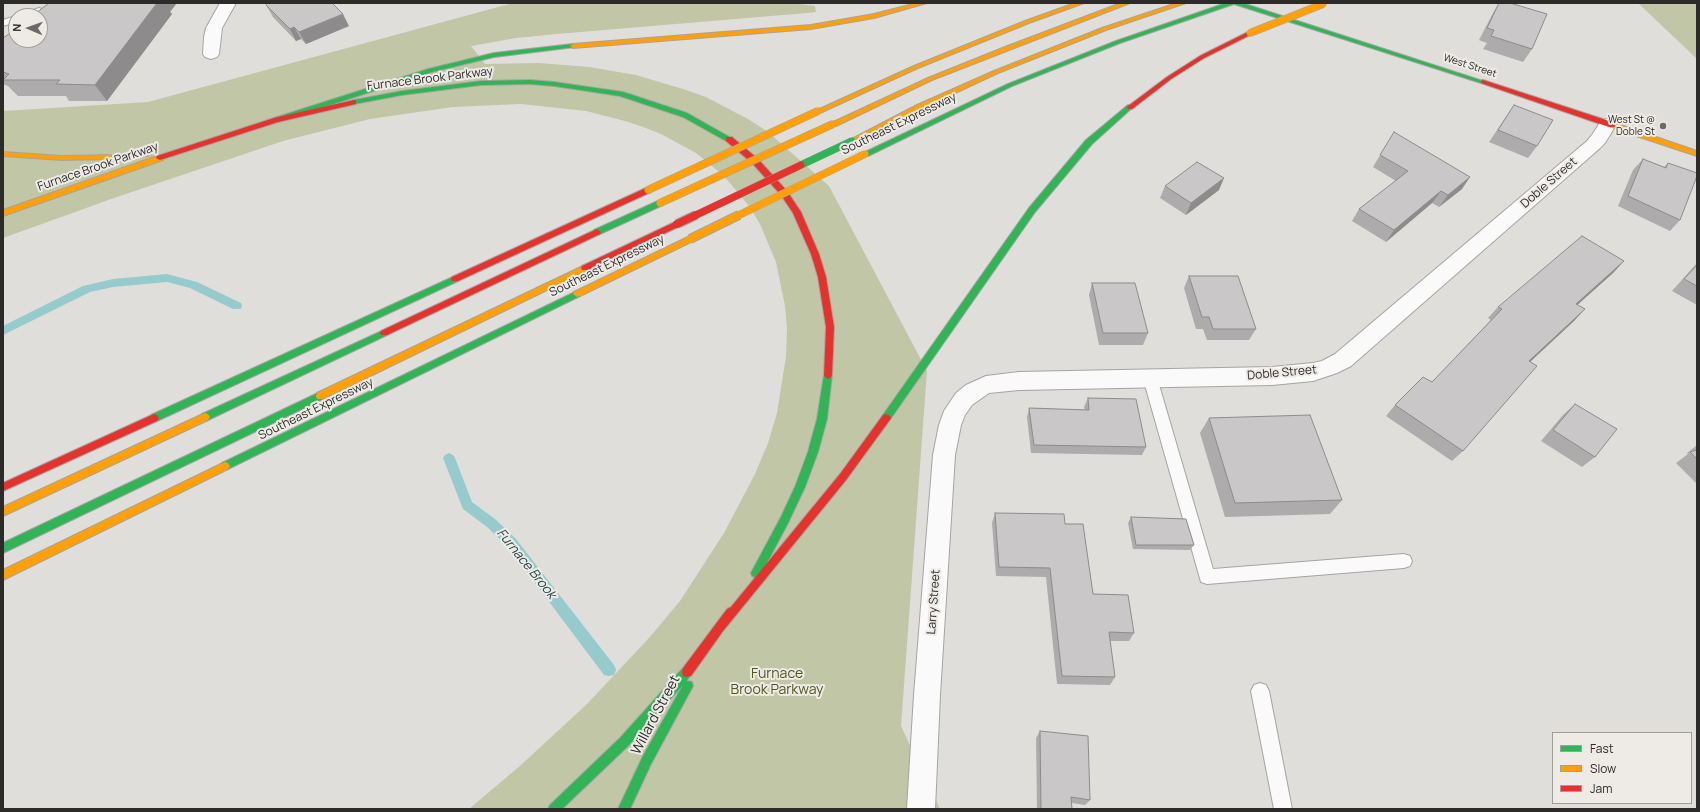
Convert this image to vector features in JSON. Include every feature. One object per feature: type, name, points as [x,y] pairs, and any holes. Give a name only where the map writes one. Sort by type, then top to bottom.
[{"type":"main road","points":[[276,120],[430,70],[494,55],[556,48],[811,27],[874,16],[924,3]]},
{"type":"main road","points":[[3,487],[922,65],[1027,22],[1082,3]]},
{"type":"main road","points":[[3,548],[919,107],[996,72],[1104,29],[1183,3]]},
{"type":"main road","name":"Southeast Expressway","points":[[3,575],[690,239],[1010,85],[1118,42],[1232,3]]},
{"type":"main road","name":"West Street","points":[[1236,3],[1451,71],[1607,125],[1697,154]]},
{"type":"main road","points":[[721,627],[867,446],[1032,210],[1089,142],[1121,114],[1164,81],[1202,57],[1250,33],[1324,3]]},
{"type":"main road","points":[[3,512],[924,82],[994,53],[1125,4]]},
{"type":"main road","name":"Furnace Brook Parkway","points":[[3,213],[276,120],[362,99],[456,86],[518,82],[577,87],[621,94],[664,107],[723,135],[740,147],[770,176],[797,212],[816,254],[822,277],[830,327],[827,386],[820,426],[800,487],[759,569],[716,635],[690,669],[658,706],[624,742],[554,809]]},
{"type":"main road","name":"Furnace Brook Parkway","points":[[3,154],[62,158],[115,157],[169,151],[201,145]]},
{"type":"main road","name":"Willard Street","points":[[624,809],[647,760],[716,635]]},
{"type":"street","points":[[211,54],[214,28],[228,3]]},
{"type":"street","name":"Doble Street","points":[[964,399],[974,391],[986,385],[1001,382],[1294,374],[1324,369],[1343,360],[1599,140],[1607,125]]},
{"type":"street","name":"Larry Street","points":[[921,809],[927,695],[944,455],[950,425],[955,411],[964,399]]},
{"type":"lane","points":[[1150,378],[1207,577],[1404,561]]},
{"type":"lane","points":[[1260,691],[1284,809]]},
{"type":"green space","name":"Furnace Brook Parkway","points":[[513,3],[793,3],[815,6],[816,12],[516,38],[471,46],[485,64],[539,63],[589,67],[636,75],[706,97],[748,119],[768,132],[829,186],[927,371],[901,726],[940,809],[469,809],[521,765],[587,704],[649,638],[680,601],[724,533],[755,474],[768,443],[777,413],[786,356],[787,329],[785,306],[776,262],[760,224],[749,206],[724,176],[696,153],[661,134],[643,127],[586,111],[521,104],[453,107],[370,119],[283,141],[114,198],[3,238],[3,111],[148,102]]},
{"type":"green space","points":[[1638,3],[1697,3],[1697,59]]},
{"type":"building","points":[[49,3],[157,3],[95,85],[56,84],[60,80],[3,80],[9,74],[3,72],[3,38],[8,35],[8,48],[48,48],[48,8],[42,8]]},
{"type":"building","points":[[267,3],[332,3],[343,14],[299,32],[294,27],[290,29],[266,5]]},
{"type":"building","points":[[1499,3],[1510,3],[1547,14],[1532,49],[1491,36],[1494,30],[1487,28]]},
{"type":"building","points":[[1514,105],[1553,120],[1537,146],[1498,130]]},
{"type":"building","points":[[1394,132],[1470,177],[1448,195],[1441,191],[1394,230],[1359,209],[1408,171],[1380,155]]},
{"type":"building","points":[[1643,159],[1666,168],[1668,163],[1697,173],[1680,220],[1628,196]]},
{"type":"building","points":[[1197,162],[1224,178],[1191,203],[1165,186]]},
{"type":"building","points":[[1582,236],[1624,261],[1576,304],[1585,309],[1529,361],[1537,366],[1463,451],[1395,405],[1423,377],[1432,382],[1502,309],[1498,307]]},
{"type":"building","points":[[1697,265],[1697,286],[1684,279]]},
{"type":"building","points":[[1189,276],[1238,276],[1256,329],[1213,329],[1209,317],[1202,317]]},
{"type":"building","points":[[1092,283],[1135,283],[1148,333],[1103,333]]},
{"type":"building","points":[[1088,398],[1136,399],[1146,447],[1034,445],[1029,408],[1089,410]]},
{"type":"building","points":[[1575,404],[1617,429],[1595,457],[1553,430]]},
{"type":"building","points":[[1310,415],[1342,500],[1235,503],[1209,418]]},
{"type":"building","points":[[1697,450],[1697,459],[1690,452]]},
{"type":"building","points":[[995,513],[1064,514],[1065,524],[1083,524],[1093,594],[1128,595],[1134,633],[1109,632],[1115,677],[1062,676],[1050,568],[999,567]]},
{"type":"building","points":[[1131,517],[1186,519],[1194,545],[1136,545]]},
{"type":"building","points":[[1040,731],[1088,736],[1090,800],[1071,797],[1072,809],[1041,809]]},
{"type":"waterway","name":"Furnace Brook","points":[[3,331],[87,289],[113,283],[167,278],[193,285],[237,306]]},
{"type":"waterway","name":"Furnace Brook","points":[[449,458],[467,505],[491,523],[512,543],[609,670]]},
{"type":"traffic: fast","points":[[865,154],[1010,85],[1118,42],[1232,3]]},
{"type":"traffic: fast","points":[[1236,3],[1483,82]]},
{"type":"traffic: fast","points":[[276,120],[430,70],[494,55],[573,46]]},
{"type":"traffic: fast","points":[[354,102],[402,93],[481,83],[530,82],[554,84],[621,94],[664,107],[685,115],[729,139]]},
{"type":"traffic: fast","points":[[886,418],[1032,210],[1089,142],[1130,107]]},
{"type":"traffic: fast","points":[[801,165],[852,141]]},
{"type":"traffic: fast","points":[[597,232],[660,203]]},
{"type":"traffic: fast","points":[[154,418],[455,279]]},
{"type":"traffic: fast","points":[[225,466],[577,294]]},
{"type":"traffic: fast","points":[[205,417],[384,333]]},
{"type":"traffic: fast","points":[[756,573],[785,520],[800,487],[813,452],[822,419],[828,375]]},
{"type":"traffic: fast","points":[[3,548],[320,396]]},
{"type":"traffic: fast","points":[[554,809],[624,742],[687,672]]},
{"type":"traffic: fast","points":[[624,809],[647,760],[688,686]]},
{"type":"traffic: slow","points":[[573,46],[811,27],[874,16],[924,3]]},
{"type":"traffic: slow","points":[[818,111],[916,67],[1027,22],[1081,3]]},
{"type":"traffic: slow","points":[[833,124],[930,79],[1007,48],[1127,3]]},
{"type":"traffic: slow","points":[[852,141],[919,107],[996,72],[1104,29],[1183,3]]},
{"type":"traffic: slow","points":[[1250,33],[1323,4]]},
{"type":"traffic: slow","points":[[648,190],[818,111]]},
{"type":"traffic: slow","points":[[660,203],[833,124]]},
{"type":"traffic: slow","points":[[1612,125],[1697,154]]},
{"type":"traffic: slow","points":[[3,154],[62,158],[115,157],[147,154]]},
{"type":"traffic: slow","points":[[690,239],[865,154]]},
{"type":"traffic: slow","points":[[3,213],[160,158]]},
{"type":"traffic: slow","points":[[577,294],[690,239]]},
{"type":"traffic: slow","points":[[320,396],[585,268]]},
{"type":"traffic: slow","points":[[3,512],[205,417]]},
{"type":"traffic: slow","points":[[3,575],[225,466]]},
{"type":"traffic: jam","points":[[1130,107],[1169,78],[1202,57],[1250,33]]},
{"type":"traffic: jam","points":[[1483,82],[1612,125]]},
{"type":"traffic: jam","points":[[160,158],[276,120],[354,102]]},
{"type":"traffic: jam","points":[[729,139],[755,161],[784,193],[797,212],[815,254],[822,277],[830,327],[828,375]]},
{"type":"traffic: jam","points":[[677,224],[801,165]]},
{"type":"traffic: jam","points":[[455,279],[648,190]]},
{"type":"traffic: jam","points":[[585,268],[677,224]]},
{"type":"traffic: jam","points":[[384,333],[597,232]]},
{"type":"traffic: jam","points":[[3,487],[154,418]]},
{"type":"traffic: jam","points":[[721,627],[843,477],[886,418]]},
{"type":"traffic: jam","points":[[687,672],[731,612]]},
{"type":"place","name":"West St @ Doble St","points":[[1663,126]]}]
